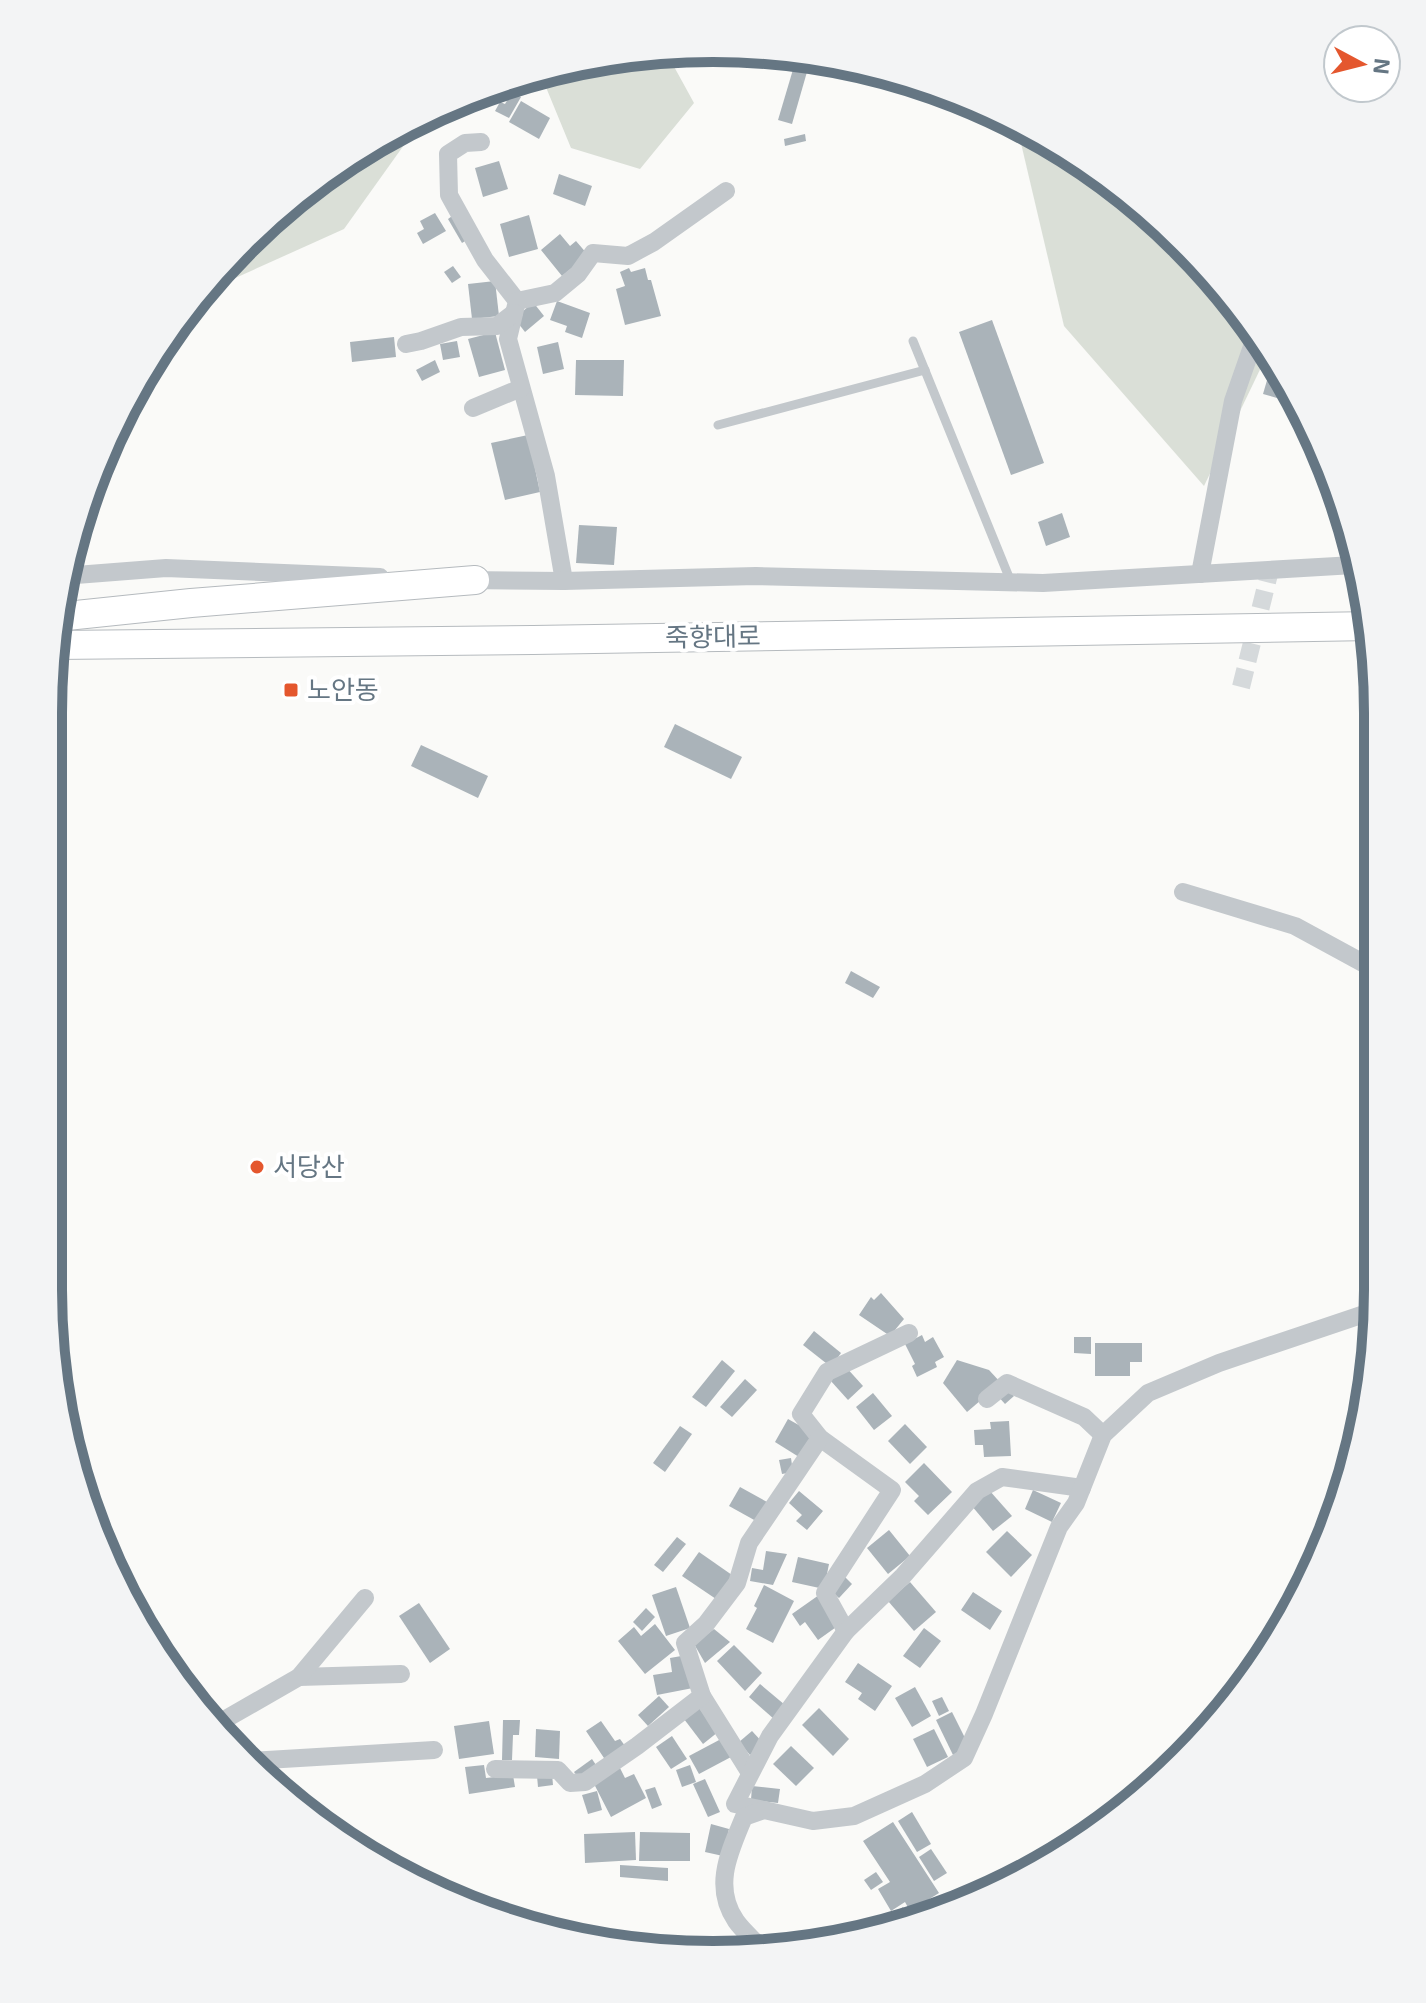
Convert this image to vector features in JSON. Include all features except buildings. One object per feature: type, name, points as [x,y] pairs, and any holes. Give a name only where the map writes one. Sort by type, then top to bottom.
[{"type":"main road","points":[[70,616],[475,580]]},
{"type":"main road","name":"죽향대로","points":[[66,645],[1358,626]]},
{"type":"street","points":[[481,142],[465,143],[448,154],[449,195],[485,260],[516,307],[508,339],[546,476],[564,581]]},
{"type":"street","points":[[406,344],[461,327],[497,326],[516,307],[555,293],[578,274],[593,253],[628,256],[654,242],[726,191]]},
{"type":"street","points":[[1200,574],[1233,401],[1252,348]]},
{"type":"street","points":[[473,408],[521,388]]},
{"type":"street","points":[[77,575],[166,568],[475,580],[756,576],[1043,583],[1346,565]]},
{"type":"street","points":[[1183,892],[1295,926],[1364,964]]},
{"type":"street","points":[[1082,1488],[1002,1477],[977,1491],[903,1576],[846,1631],[770,1736],[735,1804],[813,1821],[854,1816],[925,1784],[964,1758],[1059,1527],[1076,1503],[1082,1488],[1103,1435],[1148,1393],[1219,1363],[1363,1314]]},
{"type":"street","points":[[846,1631],[825,1593],[892,1490],[820,1438],[801,1414],[827,1372],[909,1333]]},
{"type":"street","points":[[987,1399],[1007,1383],[1084,1417],[1103,1435]]},
{"type":"street","points":[[750,1773],[702,1696],[685,1643],[706,1624],[737,1583],[749,1543],[820,1438]]},
{"type":"street","points":[[225,1720],[299,1677],[365,1598]]},
{"type":"street","points":[[299,1677],[401,1674]]},
{"type":"street","points":[[495,1769],[558,1770],[570,1783],[585,1782],[702,1696]]},
{"type":"street","points":[[264,1760],[434,1750]]},
{"type":"street","points":[[754,1940],[735,1920],[723,1892],[727,1857],[744,1817],[764,1810]]},
{"type":"lane","points":[[913,341],[1011,582]]},
{"type":"lane","points":[[718,425],[925,370]]},
{"type":"shaded area","points":[[672,63],[694,103],[640,169],[571,148],[545,84]]},
{"type":"shaded area","points":[[409,137],[344,229],[226,282],[284,224],[317,197],[351,172]]},
{"type":"shaded area","points":[[1020,139],[1075,172],[1142,224],[1202,284],[1262,365],[1204,486],[1064,326]]},
{"type":"tunnel","points":[[1241,687],[1270,570]]},
{"type":"place","name":"노안동","points":[[291,690]]},
{"type":"place","name":"서당산","points":[[257,1167]]}]
